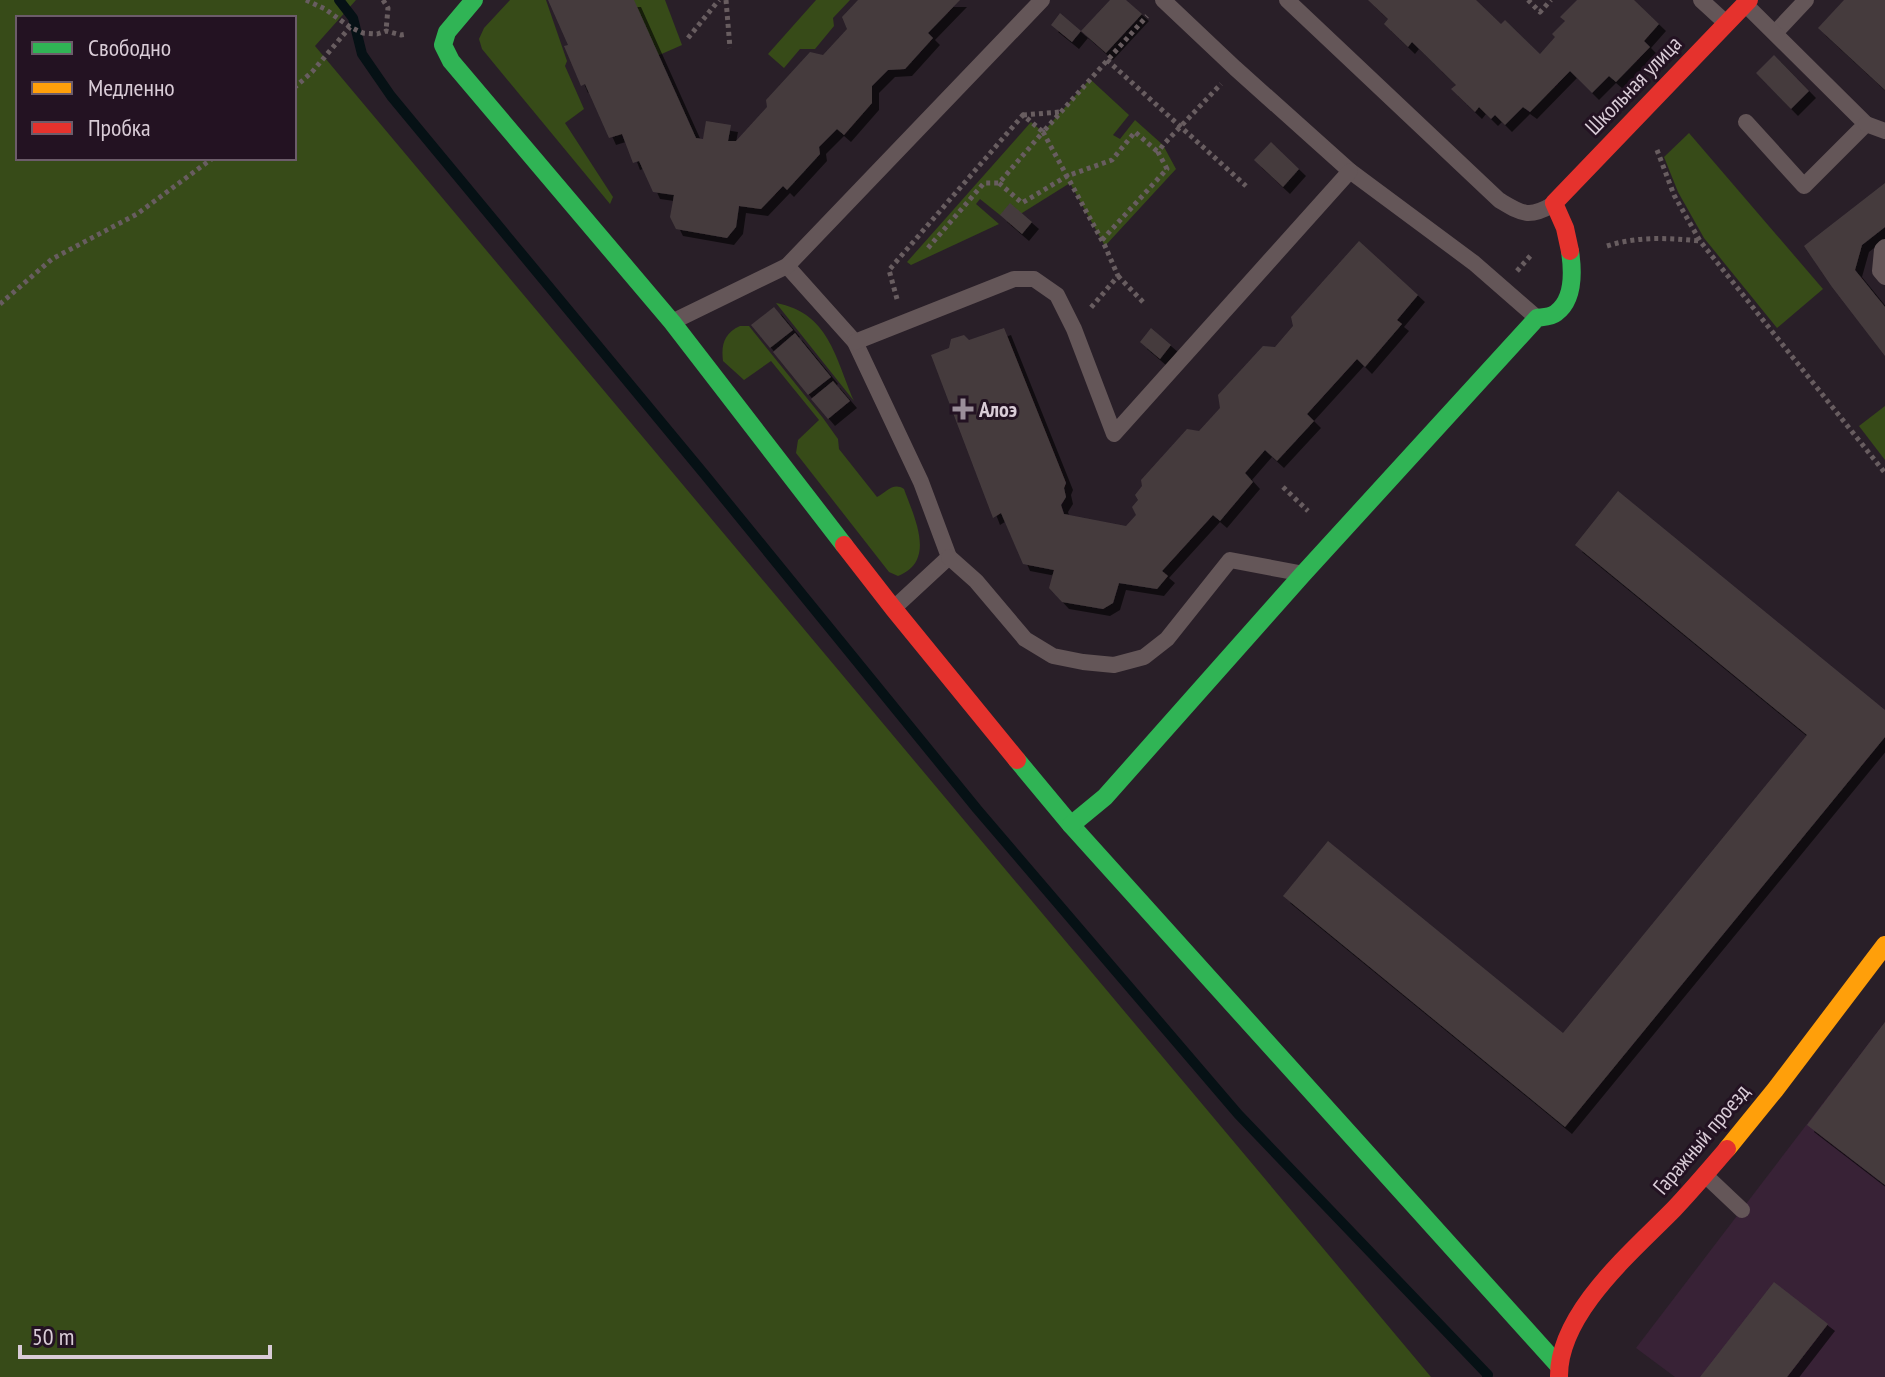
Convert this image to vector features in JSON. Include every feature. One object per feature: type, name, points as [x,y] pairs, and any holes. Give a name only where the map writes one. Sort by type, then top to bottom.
[{"type":"street","points":[[474,0],[447,32],[443,45],[451,61],[672,322],[893,608],[1071,825],[1556,1373]]},
{"type":"street","name":"Школьная улица","points":[[1554,203],[1747,2]]},
{"type":"street","points":[[1071,825],[1105,797],[1537,318],[1555,314],[1567,300],[1572,283],[1569,236],[1554,203]]},
{"type":"street","name":"Гаражный проезд","points":[[1556,1373],[1578,1317],[1608,1278],[1705,1175],[1885,945]]},
{"type":"lane","points":[[672,322],[787,266],[1042,0]]},
{"type":"lane","points":[[1287,0],[1499,200],[1521,213],[1539,213],[1554,203]]},
{"type":"lane","points":[[1701,0],[1726,23]]},
{"type":"lane","points":[[1775,33],[1806,0]]},
{"type":"lane","points":[[1747,2],[1866,124],[1885,131]]},
{"type":"lane","points":[[1157,5],[1235,68],[1350,171],[1474,263],[1537,318]]},
{"type":"lane","points":[[1746,122],[1804,186],[1866,124]]},
{"type":"lane","points":[[855,342],[1014,279],[1034,279],[1057,295],[1074,329],[1114,434],[1350,171]]},
{"type":"lane","points":[[1885,247],[1880,271],[1885,277]]},
{"type":"lane","points":[[787,266],[855,342],[921,482],[949,557],[976,581],[1025,639],[1034,645],[1053,656],[1114,665],[1144,657],[1167,639],[1230,560],[1303,574]]},
{"type":"lane","points":[[893,608],[949,557]]},
{"type":"lane","points":[[1705,1175],[1742,1210]]},
{"type":"path","points":[[306,0],[363,33]]},
{"type":"path","points":[[383,0],[388,8],[386,31]]},
{"type":"path","points":[[688,38],[719,0]]},
{"type":"path","points":[[726,0],[730,48]]},
{"type":"path","points":[[1528,0],[1540,12],[1551,0]]},
{"type":"path","points":[[999,183],[1157,5]]},
{"type":"path","points":[[296,86],[350,27]]},
{"type":"path","points":[[1107,60],[1246,186]]},
{"type":"path","points":[[1158,152],[1235,68]]},
{"type":"path","points":[[904,322],[889,270],[1023,115],[1061,112]]},
{"type":"path","points":[[1023,115],[1043,132],[1102,240],[1118,276],[1144,303]]},
{"type":"path","points":[[928,248],[984,183],[999,183],[1022,203],[1067,176],[1112,160],[1135,132],[1158,152],[1167,169],[1102,240]]},
{"type":"path","points":[[1654,143],[1674,195],[1700,241],[1885,473]]},
{"type":"path","points":[[0,304],[52,259],[137,214],[210,160]]},
{"type":"path","points":[[960,186],[972,196]]},
{"type":"path","points":[[1602,248],[1623,241],[1658,237],[1700,241]]},
{"type":"path","points":[[1074,329],[1118,276]]},
{"type":"shaded area","points":[[1885,1022],[1885,1377],[1675,1377],[1636,1348]]},
{"type":"green space","points":[[0,0],[356,0],[315,46],[1431,1377],[0,1377]]},
{"type":"green space","points":[[510,0],[546,0],[567,61],[565,66],[584,109],[565,123],[613,197],[610,204],[482,49],[479,39],[484,28]]},
{"type":"green space","points":[[631,0],[665,0],[682,45],[657,56]]},
{"type":"green space","points":[[816,0],[850,0],[833,18],[834,26],[815,49],[800,49],[784,68],[768,54]]},
{"type":"green space","points":[[1090,79],[1129,115],[1113,135],[1120,139],[1135,120],[1163,145],[1176,169],[1105,246],[1070,183],[1022,213],[1000,215],[980,199],[976,204],[999,224],[911,265],[907,262],[1031,122],[1043,132]]},
{"type":"green space","points":[[1689,133],[1823,289],[1777,328],[1704,238],[1678,192],[1664,157]]},
{"type":"green space","points":[[776,303],[794,308],[819,327],[835,353],[854,401]]},
{"type":"green space","points":[[740,326],[749,326],[823,418],[838,439],[839,449],[877,497],[893,487],[904,489],[917,525],[920,549],[910,569],[898,576],[889,572],[796,453],[798,440],[819,420],[771,361],[744,380],[723,361],[725,340],[730,332]]},
{"type":"green space","points":[[1885,406],[1885,460],[1859,426]]},
{"type":"building","points":[[548,0],[634,0],[696,138],[703,139],[706,121],[731,125],[728,141],[736,141],[767,107],[766,100],[810,52],[823,55],[847,29],[842,17],[858,0],[960,0],[928,33],[933,38],[905,69],[888,70],[872,86],[872,103],[844,135],[837,129],[819,147],[820,154],[787,190],[783,186],[761,209],[739,206],[736,227],[727,238],[676,229],[670,217],[674,195],[653,192],[639,161],[633,163],[622,134],[609,138],[585,84],[581,86],[564,46],[568,45]]},
{"type":"building","points":[[1110,0],[1126,0],[1142,14],[1106,53],[1081,31]]},
{"type":"building","points":[[1368,0],[1476,0],[1501,24],[1505,20],[1540,54],[1555,37],[1552,34],[1565,21],[1560,17],[1577,0],[1634,0],[1659,24],[1644,41],[1650,47],[1616,82],[1609,76],[1592,93],[1570,71],[1530,112],[1523,107],[1505,125],[1495,115],[1491,119],[1479,107],[1475,112],[1451,89],[1456,85],[1412,42],[1408,47],[1384,24],[1388,19]]},
{"type":"building","points":[[1844,0],[1885,0],[1885,90],[1818,28]]},
{"type":"building","points":[[1060,13],[1081,31],[1072,42],[1051,25]]},
{"type":"building","points":[[1774,55],[1809,91],[1791,109],[1756,73]]},
{"type":"building","points":[[1271,142],[1299,169],[1283,187],[1254,160]]},
{"type":"building","points":[[1885,183],[1885,227],[1862,245],[1855,270],[1885,307],[1885,356],[1804,246]]},
{"type":"building","points":[[1010,203],[1032,222],[1022,234],[1000,215]]},
{"type":"building","points":[[1359,241],[1418,295],[1397,320],[1402,324],[1365,367],[1357,359],[1307,414],[1314,421],[1277,461],[1265,450],[1245,473],[1253,482],[1220,521],[1213,515],[1162,571],[1168,576],[1157,589],[1119,583],[1113,603],[1103,609],[1062,602],[1049,588],[1054,570],[1023,564],[1001,513],[993,518],[931,355],[949,348],[951,339],[964,335],[969,340],[1004,328],[1066,483],[1066,497],[1061,505],[1064,514],[1126,526],[1136,515],[1132,507],[1138,500],[1135,495],[1142,486],[1141,480],[1187,429],[1199,431],[1220,408],[1218,395],[1263,346],[1275,347],[1293,326],[1291,317]]},
{"type":"building","points":[[774,307],[793,330],[770,348],[751,325]]},
{"type":"building","points":[[1151,328],[1171,345],[1160,359],[1140,342]]},
{"type":"building","points":[[795,333],[831,377],[808,395],[773,352]]},
{"type":"building","points":[[833,381],[850,401],[828,419],[811,399]]},
{"type":"building","points":[[1618,491],[1885,710],[1885,737],[1565,1127],[1283,896],[1328,841],[1563,1033],[1807,735],[1575,545]]},
{"type":"building","points":[[1885,1022],[1885,1185],[1807,1125]]},
{"type":"building","points":[[1774,1282],[1828,1324],[1787,1377],[1700,1377]]},
{"type":"waterway","points":[[339,0],[353,18],[362,54],[391,96],[977,809],[1238,1114],[1487,1377]]},
{"type":"traffic: fast","points":[[474,0],[447,32],[443,45],[451,61],[672,322],[844,545]]},
{"type":"traffic: fast","points":[[1071,825],[1105,797],[1537,318],[1552,315],[1562,307],[1571,285],[1570,251]]},
{"type":"traffic: fast","points":[[1017,760],[1071,825],[1558,1365]]},
{"type":"traffic: slow","points":[[1727,1149],[1885,945]]},
{"type":"traffic: jam","points":[[1570,251],[1565,228],[1554,203],[1749,0]]},
{"type":"traffic: jam","points":[[844,545],[1017,760]]},
{"type":"traffic: jam","points":[[1559,1377],[1562,1353],[1584,1307],[1619,1264],[1674,1209],[1727,1149]]},
{"type":"place","name":"Алоэ","points":[[963,409]]}]
